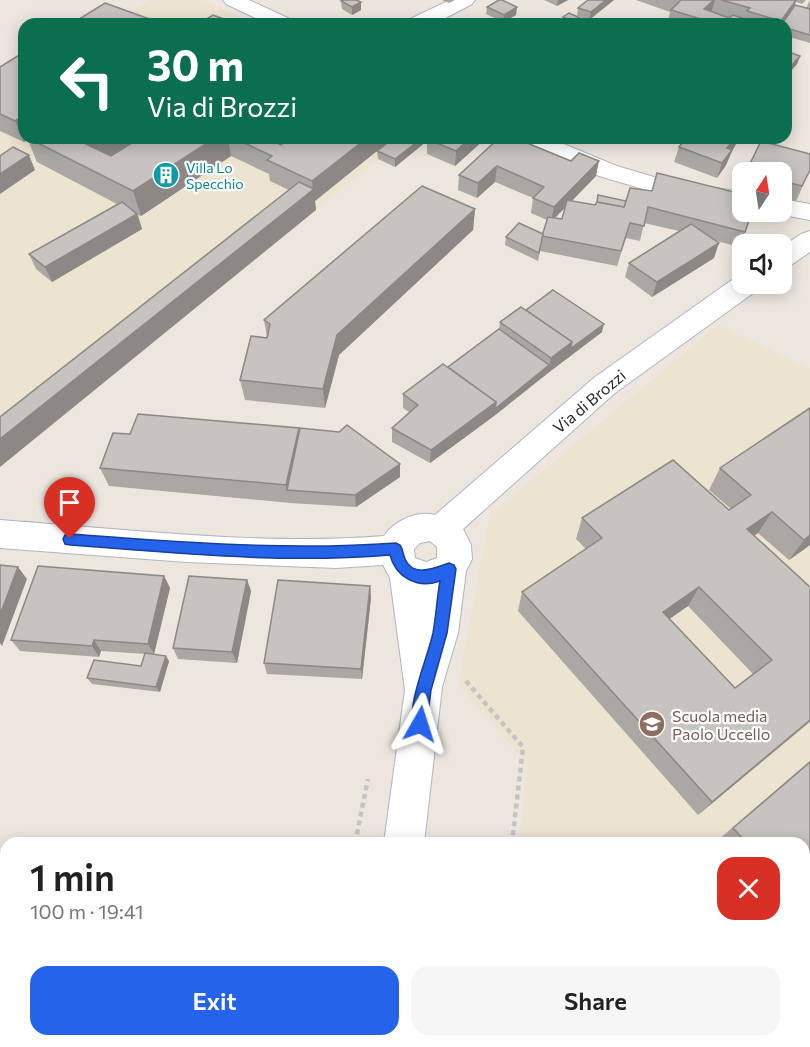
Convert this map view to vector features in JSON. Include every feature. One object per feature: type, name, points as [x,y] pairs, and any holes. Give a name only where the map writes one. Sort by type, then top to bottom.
[{"type":"street","points":[[233,0],[272,18]]},
{"type":"street","points":[[431,18],[465,0]]},
{"type":"street","points":[[543,144],[608,171],[662,187],[732,198]]},
{"type":"street","points":[[792,209],[810,212]]},
{"type":"street","points":[[792,252],[810,240]]},
{"type":"street","name":"Via di Brozzi","points":[[442,530],[456,514],[605,385],[732,294]]},
{"type":"street","points":[[405,837],[424,690],[440,633],[449,569],[453,563],[455,548],[453,541],[442,530],[429,527],[415,528],[404,534],[401,560],[424,690]]},
{"type":"street","points":[[0,534],[401,560],[424,578],[435,577],[449,569]]},
{"type":"path","points":[[460,674],[523,747],[513,837]]},
{"type":"shaded area","points":[[149,0],[203,0],[241,18],[120,18]]},
{"type":"shaded area","points":[[0,93],[18,127],[18,144],[397,144],[0,467]]},
{"type":"shaded area","name":"Scuola media Paolo Uccello","points":[[718,325],[810,369],[810,837],[519,837],[528,765],[458,684],[490,515]]},
{"type":"building","points":[[499,0],[517,7],[504,15],[487,7]]},
{"type":"building","points":[[588,0],[606,0],[591,12],[578,8]]},
{"type":"building","points":[[681,0],[714,0],[704,9],[729,18],[697,18],[671,10]]},
{"type":"building","points":[[721,0],[796,0],[783,18],[771,18],[747,11],[750,8]]},
{"type":"building","points":[[341,1],[361,2],[352,7]]},
{"type":"building","points":[[105,3],[147,18],[81,18]]},
{"type":"building","points":[[795,5],[810,9],[810,35],[792,30],[792,18],[786,18]]},
{"type":"building","points":[[569,13],[580,18],[565,18],[563,17]]},
{"type":"building","points":[[792,53],[800,56],[792,65]]},
{"type":"building","points":[[18,56],[18,119],[15,121],[0,114],[0,67]]},
{"type":"building","points":[[40,144],[86,144],[111,156],[130,144],[206,144],[133,191]]},
{"type":"building","points":[[247,144],[359,144],[312,181],[267,160],[272,156]]},
{"type":"building","points":[[386,144],[414,144],[395,159],[377,151]]},
{"type":"building","points":[[439,144],[464,144],[456,151]]},
{"type":"building","points":[[493,144],[530,144],[571,161],[579,153],[599,161],[554,207],[533,198],[544,187],[497,166],[478,183],[459,175]]},
{"type":"building","points":[[681,144],[730,144],[727,148],[732,150],[722,163],[679,147]]},
{"type":"building","points":[[760,144],[772,144],[810,154],[810,170],[802,186],[792,184],[792,162],[751,162]]},
{"type":"building","points":[[13,147],[29,155],[0,174],[0,156]]},
{"type":"building","points":[[657,173],[732,192],[732,222],[748,222],[745,232],[648,207],[644,226],[630,223],[621,251],[542,236],[548,217],[562,219],[567,200],[624,207],[630,188],[652,191]]},
{"type":"building","points":[[299,182],[314,189],[0,439],[0,417]]},
{"type":"building","points":[[422,186],[475,209],[337,335],[323,389],[240,380],[251,336],[267,338],[270,324],[264,320]]},
{"type":"building","points":[[598,195],[626,201],[624,207],[597,202]]},
{"type":"building","points":[[122,202],[137,214],[45,267],[29,254]]},
{"type":"building","points":[[519,223],[543,234],[539,253],[506,237]]},
{"type":"building","points":[[691,224],[719,243],[657,282],[629,263]]},
{"type":"building","points":[[553,290],[604,324],[570,349],[572,342],[526,310]]},
{"type":"building","points":[[521,307],[572,342],[551,358],[500,322]]},
{"type":"building","points":[[499,329],[549,365],[495,409],[496,402],[448,367]]},
{"type":"building","points":[[443,364],[496,402],[431,450],[392,428],[418,405],[403,394]]},
{"type":"building","points":[[810,408],[810,535],[804,540],[772,512],[747,529],[810,587],[810,720],[712,802],[522,592],[602,538],[582,518],[673,460],[729,510],[751,495],[720,468]],"holes":[[[699,587],[772,660],[735,688],[663,612]]]},
{"type":"building","points":[[138,414],[299,428],[286,485],[100,468],[113,433],[130,434]]},
{"type":"building","points":[[347,425],[400,464],[355,495],[287,490],[300,428],[339,432]]},
{"type":"building","points":[[0,565],[18,567],[0,615]]},
{"type":"building","points":[[38,566],[164,576],[148,644],[94,640],[92,646],[11,640]]},
{"type":"building","points":[[189,576],[247,580],[232,652],[173,648]]},
{"type":"building","points":[[278,580],[370,586],[361,669],[264,663]]},
{"type":"building","points":[[145,653],[166,656],[156,687],[87,678],[94,660],[141,666]]},
{"type":"building","points":[[810,762],[810,837],[741,837],[733,828]]},
{"type":"place","name":"Villa Lo Specchio","points":[[166,175]]},
{"type":"place","name":"Scuola media Paolo Uccello","points":[[652,724]]},
{"type":"route","points":[[70,539],[186,548],[336,554],[396,549],[396,557],[400,565],[414,576],[435,577],[449,569],[440,633],[424,690],[420,724]]}]
